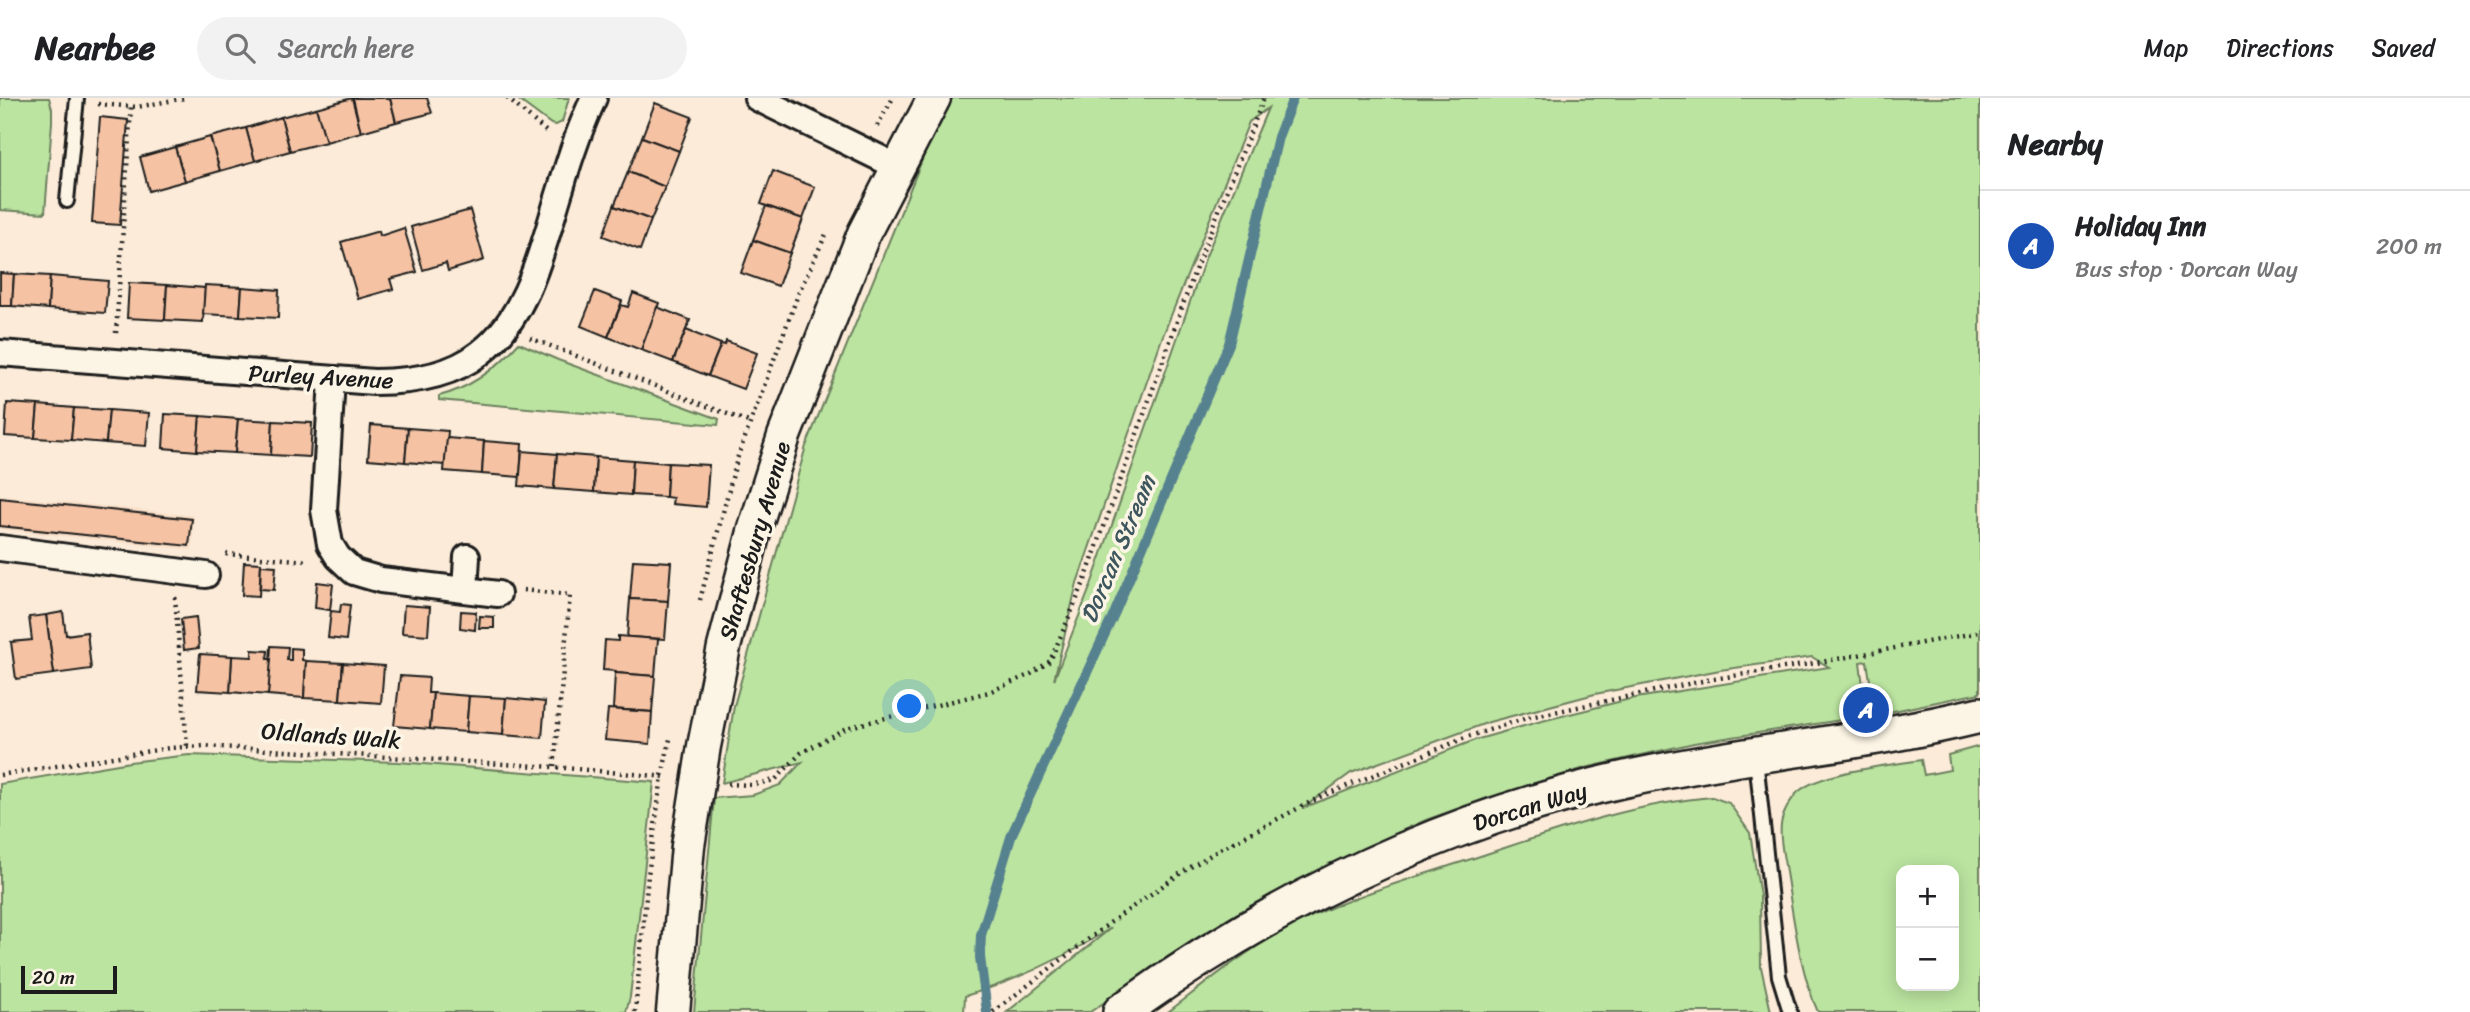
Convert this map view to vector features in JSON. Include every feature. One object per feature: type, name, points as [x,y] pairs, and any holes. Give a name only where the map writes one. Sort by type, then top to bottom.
[{"type":"main road","name":"Dorcan Way","points":[[1121,1012],[1178,972],[1298,900],[1439,837],[1494,816],[1621,780],[1980,715]]},
{"type":"street","name":"Purley Avenue","points":[[0,354],[332,380],[392,382],[425,377],[446,370],[480,354],[508,324],[533,275],[575,145],[594,98]]},
{"type":"street","points":[[757,98],[898,167]]},
{"type":"street","name":"Shaftesbury Avenue","points":[[673,1012],[681,904],[698,781],[731,620],[755,528],[784,436],[864,233],[934,98]]},
{"type":"street","points":[[332,380],[324,510],[330,544],[344,564],[354,572],[381,580],[498,594]]},
{"type":"street","points":[[0,548],[206,575]]},
{"type":"street","points":[[465,590],[467,557]]},
{"type":"lane","points":[[67,201],[77,100]]},
{"type":"lane","points":[[1756,755],[1779,976],[1790,1012]]},
{"type":"path","points":[[77,100],[131,107],[159,105],[185,98]]},
{"type":"path","points":[[507,98],[548,133],[575,145]]},
{"type":"path","points":[[698,781],[751,785],[775,780],[801,753],[846,728],[989,692],[1031,674],[1049,661],[1085,580],[1197,265],[1264,98]]},
{"type":"path","points":[[114,362],[131,107]]},
{"type":"path","points":[[508,324],[530,338],[784,436]]},
{"type":"path","points":[[206,575],[218,553],[344,564]]},
{"type":"path","points":[[173,571],[187,746]]},
{"type":"path","points":[[498,594],[512,594],[516,589],[570,596],[555,767]]},
{"type":"path","points":[[993,1012],[1145,898],[1234,842],[1320,797],[1470,736],[1530,717],[1695,682],[1980,632]]},
{"type":"path","name":"Oldlands Walk","points":[[0,775],[187,746],[555,767],[662,776],[640,939],[635,1012]]},
{"type":"shaded area","points":[[0,495],[194,516],[192,550],[0,529]]},
{"type":"green space","points":[[0,98],[49,98],[52,122],[45,213],[0,210]]},
{"type":"green space","points":[[516,98],[569,98],[562,122],[556,125]]},
{"type":"green space","points":[[952,98],[1980,98],[1980,693],[1884,713],[1881,700],[1873,701],[1867,661],[1860,662],[1865,702],[1854,705],[1854,718],[1694,743],[1585,768],[1426,820],[1347,856],[1259,902],[1199,938],[1090,1012],[1007,1012],[1111,928],[1041,967],[965,996],[964,1012],[694,1012],[714,798],[753,795],[780,785],[802,762],[722,783],[734,706],[806,446],[928,145]],"holes":[[[1268,108],[1206,256],[1091,585],[1054,680],[1077,583],[1162,338],[1249,122]],[[1812,657],[1829,667],[1630,699],[1538,722],[1475,740],[1303,808],[1351,773],[1489,722],[1595,694],[1720,670]]]},
{"type":"green space","points":[[519,343],[719,419],[718,425],[439,400],[439,396],[462,388],[483,376]]},
{"type":"green space","points":[[1980,746],[1980,1012],[1818,1012],[1802,962],[1782,848],[1781,825],[1787,807],[1798,792],[1808,785],[1838,774],[1921,760],[1924,775],[1950,770],[1948,755]]},
{"type":"green space","points":[[189,755],[398,762],[654,782],[630,997],[626,1012],[0,1012],[0,784]]},
{"type":"green space","points":[[1712,797],[1729,803],[1750,833],[1760,896],[1761,967],[1771,1012],[1168,1012],[1266,941],[1348,901],[1618,813]]},
{"type":"building","points":[[352,98],[361,132],[326,142],[316,108]]},
{"type":"building","points":[[353,98],[390,98],[396,122],[361,132]]},
{"type":"building","points":[[390,98],[427,98],[432,113],[396,122]]},
{"type":"building","points":[[655,103],[692,117],[679,151],[642,137]]},
{"type":"building","points":[[316,108],[326,142],[290,151],[281,117]]},
{"type":"building","points":[[100,117],[128,120],[120,225],[92,223]]},
{"type":"building","points":[[281,117],[290,151],[255,161],[246,128]]},
{"type":"building","points":[[246,128],[255,161],[220,171],[210,137]]},
{"type":"building","points":[[210,137],[220,171],[185,181],[175,147]]},
{"type":"building","points":[[642,137],[679,151],[665,187],[628,172]]},
{"type":"building","points":[[175,147],[185,181],[149,191],[140,157]]},
{"type":"building","points":[[773,171],[815,187],[803,219],[761,204]]},
{"type":"building","points":[[628,172],[665,187],[651,220],[614,206]]},
{"type":"building","points":[[614,206],[651,220],[640,250],[603,236]]},
{"type":"building","points":[[766,206],[803,219],[790,253],[753,240]]},
{"type":"building","points":[[470,210],[484,260],[448,271],[446,263],[423,270],[411,227]]},
{"type":"building","points":[[404,228],[417,272],[390,279],[393,289],[358,299],[341,242],[379,231],[380,236]]},
{"type":"building","points":[[753,240],[790,253],[778,286],[741,273]]},
{"type":"building","points":[[0,273],[14,274],[12,306],[0,306]]},
{"type":"building","points":[[14,274],[50,276],[48,309],[12,306]]},
{"type":"building","points":[[50,276],[108,281],[105,313],[48,309]]},
{"type":"building","points":[[129,283],[167,285],[165,320],[127,318]]},
{"type":"building","points":[[167,285],[205,288],[203,322],[165,320]]},
{"type":"building","points":[[205,285],[242,287],[240,316],[203,314]]},
{"type":"building","points":[[242,287],[279,290],[278,318],[240,316]]},
{"type":"building","points":[[595,291],[622,301],[608,337],[581,326]]},
{"type":"building","points":[[633,293],[659,303],[641,350],[608,337],[621,305],[628,307]]},
{"type":"building","points":[[657,307],[690,320],[673,362],[641,350]]},
{"type":"building","points":[[686,330],[721,344],[708,376],[673,362]]},
{"type":"building","points":[[726,341],[757,353],[743,389],[708,376],[721,344],[725,345]]},
{"type":"building","points":[[7,403],[38,405],[35,438],[5,436]]},
{"type":"building","points":[[38,405],[74,408],[71,440],[35,438]]},
{"type":"building","points":[[74,408],[109,410],[106,443],[71,440]]},
{"type":"building","points":[[109,410],[149,413],[146,446],[106,443]]},
{"type":"building","points":[[165,414],[200,416],[197,451],[163,448]]},
{"type":"building","points":[[200,416],[238,419],[235,453],[197,451]]},
{"type":"building","points":[[238,419],[273,421],[271,455],[235,453]]},
{"type":"building","points":[[273,421],[312,423],[310,457],[271,455]]},
{"type":"building","points":[[371,425],[408,428],[405,462],[368,459]]},
{"type":"building","points":[[408,428],[448,431],[445,465],[405,462]]},
{"type":"building","points":[[447,438],[484,441],[482,474],[444,471]]},
{"type":"building","points":[[484,441],[522,444],[520,477],[482,474]]},
{"type":"building","points":[[522,451],[557,454],[554,489],[519,486]]},
{"type":"building","points":[[557,454],[596,457],[594,492],[554,489]]},
{"type":"building","points":[[596,457],[633,460],[631,495],[594,492]]},
{"type":"building","points":[[633,460],[668,463],[666,497],[631,495]]},
{"type":"building","points":[[668,463],[709,465],[706,507],[672,504],[673,498],[666,497]]},
{"type":"building","points":[[0,498],[192,519],[189,546],[0,526]]},
{"type":"building","points":[[633,560],[671,562],[668,601],[630,599]]},
{"type":"building","points":[[244,562],[261,563],[259,596],[242,595]]},
{"type":"building","points":[[261,565],[276,566],[274,590],[260,589]]},
{"type":"building","points":[[317,582],[333,584],[330,610],[315,608]]},
{"type":"building","points":[[630,599],[668,601],[665,639],[627,637]]},
{"type":"building","points":[[341,604],[350,605],[346,640],[328,638],[331,611],[340,612]]},
{"type":"building","points":[[404,605],[430,607],[428,635],[402,633]]},
{"type":"building","points":[[461,611],[476,612],[475,630],[460,628]]},
{"type":"building","points":[[63,612],[66,635],[87,632],[91,669],[54,674],[46,615]]},
{"type":"building","points":[[46,615],[54,674],[16,679],[11,642],[32,640],[29,617]]},
{"type":"building","points":[[480,616],[494,617],[494,628],[479,628]]},
{"type":"building","points":[[196,617],[199,648],[184,650],[181,619]]},
{"type":"building","points":[[618,636],[658,639],[655,676],[603,670],[605,640],[618,641]]},
{"type":"building","points":[[271,646],[288,647],[287,660],[291,660],[291,648],[302,649],[302,660],[306,661],[304,698],[268,695]]},
{"type":"building","points":[[252,650],[268,651],[267,659],[271,659],[268,695],[230,692],[232,656],[252,657]]},
{"type":"building","points":[[200,654],[232,656],[230,692],[197,690]]},
{"type":"building","points":[[306,661],[343,663],[340,700],[304,698]]},
{"type":"building","points":[[343,663],[384,666],[381,703],[340,700]]},
{"type":"building","points":[[615,673],[655,676],[652,712],[613,709]]},
{"type":"building","points":[[400,676],[429,678],[428,693],[433,693],[430,729],[394,726]]},
{"type":"building","points":[[433,693],[469,696],[466,732],[430,729]]},
{"type":"building","points":[[469,696],[506,698],[503,735],[466,732]]},
{"type":"building","points":[[506,698],[545,702],[542,738],[503,735]]},
{"type":"building","points":[[608,709],[652,712],[650,744],[605,740]]},
{"type":"waterway","name":"Dorcan Stream","points":[[987,1012],[980,957],[981,935],[1012,834],[1115,612],[1229,344],[1278,137],[1293,98]]},
{"type":"place","name":"Holiday Inn","points":[[1866,710]]}]
